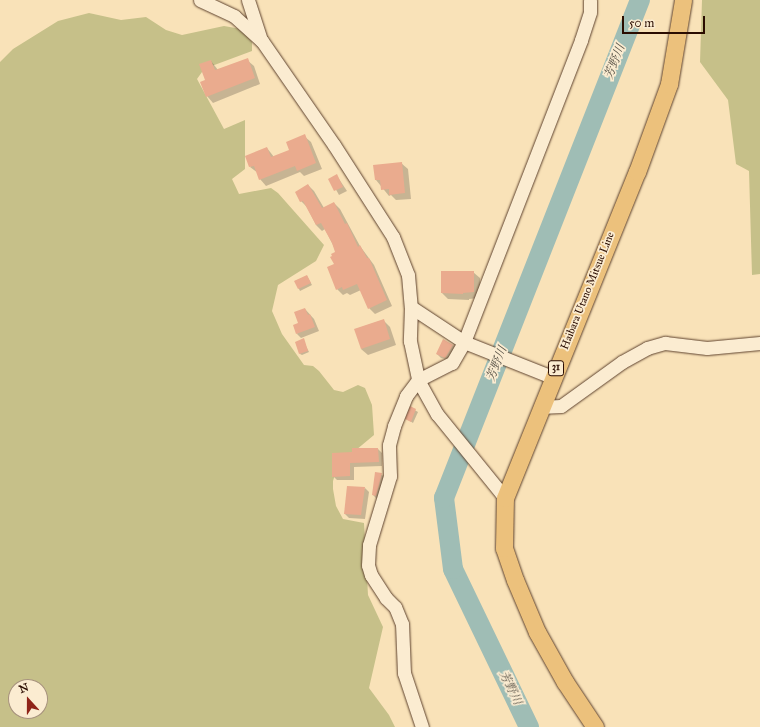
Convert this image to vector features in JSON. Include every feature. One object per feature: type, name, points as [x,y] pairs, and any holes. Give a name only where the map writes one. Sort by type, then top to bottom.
[{"type":"main road","name":"Haibara Utano Mitsue Line","points":[[595,727],[566,682],[537,632],[515,580],[504,548],[502,495],[540,407],[548,375],[637,172],[669,84],[683,0]]},
{"type":"street","points":[[200,0],[234,16],[262,41],[334,145],[393,237],[408,275],[411,307],[410,342],[418,380],[437,414],[502,495]]},
{"type":"street","points":[[248,0],[262,41]]},
{"type":"street","points":[[422,727],[404,673],[402,624],[395,607],[386,598],[371,575],[368,565],[369,545],[390,476],[389,445],[394,426],[406,396],[418,380],[452,364],[470,344],[581,40],[590,12],[590,0]]},
{"type":"street","points":[[411,307],[470,344],[548,375]]},
{"type":"street","points":[[540,407],[561,406],[622,362],[647,348],[665,343],[707,348],[760,343]]},
{"type":"shaded area","points":[[702,0],[760,0],[760,274],[752,275],[749,171],[736,164],[728,100],[700,62]]},
{"type":"shaded area","points":[[89,13],[121,20],[146,17],[166,30],[182,35],[224,26],[241,29],[252,42],[252,51],[209,67],[202,72],[197,79],[224,129],[245,120],[245,169],[232,179],[239,194],[271,188],[278,193],[324,245],[316,261],[278,285],[272,311],[282,334],[304,365],[313,366],[319,371],[334,390],[343,392],[358,385],[365,388],[372,405],[374,435],[338,465],[333,481],[333,489],[336,506],[343,519],[364,523],[368,595],[383,627],[369,688],[389,715],[395,727],[0,727],[0,62],[13,49],[58,21]]},
{"type":"building","points":[[248,58],[255,78],[206,97],[200,82],[205,80],[199,64],[211,60],[215,70]]},
{"type":"building","points":[[305,134],[316,163],[297,171],[295,166],[259,180],[254,166],[249,167],[245,156],[267,147],[271,157],[289,150],[286,142]]},
{"type":"building","points":[[402,162],[405,193],[389,195],[389,189],[381,190],[380,180],[375,180],[373,165]]},
{"type":"building","points":[[337,174],[343,187],[334,191],[328,179]]},
{"type":"building","points":[[308,184],[322,208],[334,202],[345,224],[347,223],[358,247],[360,245],[367,258],[369,258],[387,300],[368,309],[357,284],[343,290],[342,287],[336,290],[327,267],[334,264],[330,257],[332,256],[331,254],[335,252],[332,243],[321,223],[316,225],[303,201],[300,202],[295,192]]},
{"type":"building","points":[[441,271],[474,271],[474,292],[463,294],[441,293]]},
{"type":"building","points":[[307,275],[311,283],[298,289],[294,281]]},
{"type":"building","points":[[305,308],[308,315],[310,314],[315,327],[296,334],[293,325],[298,323],[294,312]]},
{"type":"building","points":[[384,319],[390,339],[361,349],[354,329]]},
{"type":"building","points":[[304,338],[308,351],[299,354],[295,342]]},
{"type":"building","points":[[443,339],[453,345],[445,358],[436,354]]},
{"type":"building","points":[[410,406],[416,409],[411,422],[405,419]]},
{"type":"building","points":[[352,448],[378,448],[379,462],[350,463],[350,476],[332,477],[332,453],[352,452]]},
{"type":"building","points":[[375,472],[382,473],[376,496],[372,495]]},
{"type":"building","points":[[347,486],[365,487],[361,515],[344,514]]},
{"type":"waterway","name":"芳野川","points":[[529,727],[453,569],[444,498],[640,0]]}]
